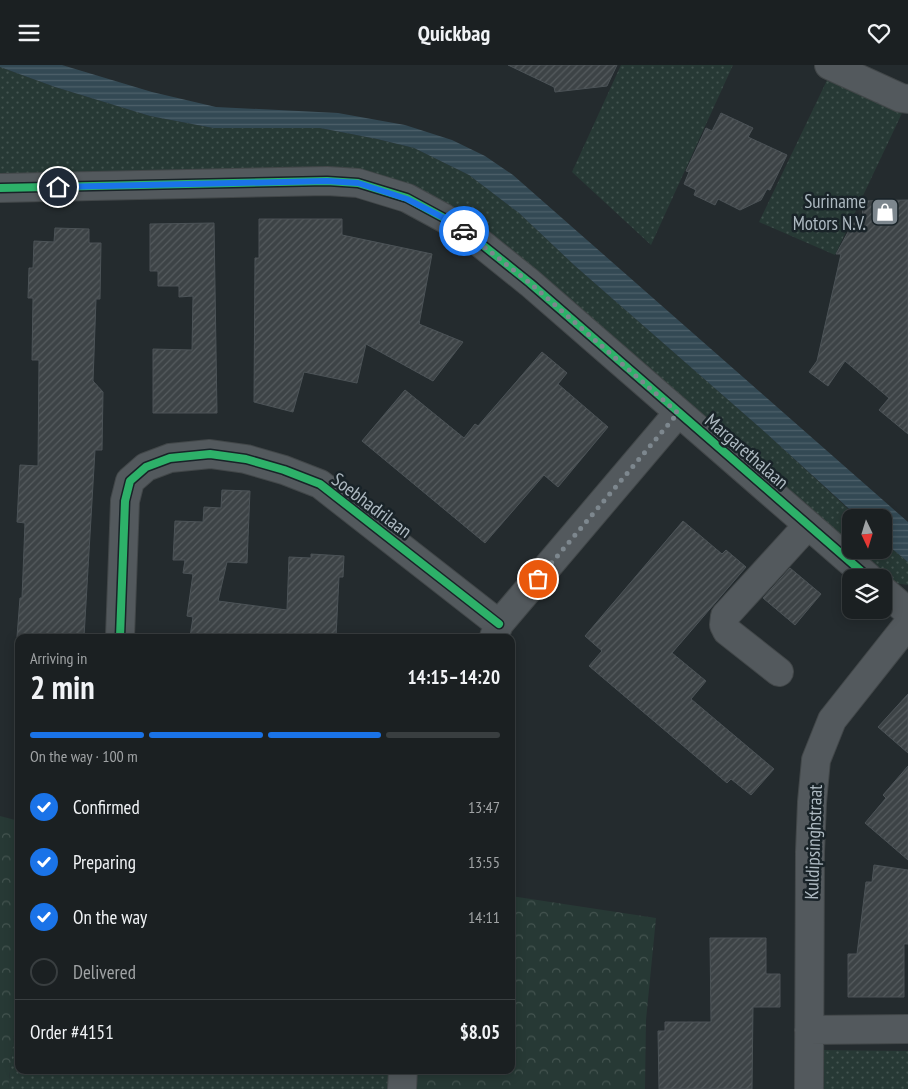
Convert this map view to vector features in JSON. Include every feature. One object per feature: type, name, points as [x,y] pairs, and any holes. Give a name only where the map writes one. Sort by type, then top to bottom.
[{"type":"street","points":[[829,65],[901,98],[908,99]]},
{"type":"street","name":"Margarethalaan","points":[[0,188],[327,181],[358,183],[407,199],[444,218],[480,242],[530,283],[859,569]]},
{"type":"street","points":[[496,631],[678,413]]},
{"type":"street","name":"Soebhadrilaan","points":[[120,634],[125,501],[130,481],[146,467],[170,458],[210,454],[246,459],[284,470],[320,484],[496,631]]},
{"type":"street","points":[[779,672],[727,631],[724,625],[725,615],[808,525]]},
{"type":"street","points":[[892,598],[908,613]]},
{"type":"street","name":"Kuldipsinghstraat","points":[[809,1089],[810,852],[816,760],[832,721],[908,624]]},
{"type":"street","points":[[809,1030],[908,1029]]},
{"type":"street","points":[[402,1074],[402,1089]]},
{"type":"green space","points":[[621,65],[733,65],[651,245],[572,172]]},
{"type":"green space","points":[[0,67],[55,87],[150,116],[213,128],[320,128],[414,148],[469,175],[519,213],[574,265],[767,434],[848,509],[842,509],[842,541],[403,186],[0,179]]},
{"type":"green space","points":[[829,76],[903,111],[835,255],[759,222]]},
{"type":"green space","points":[[892,549],[908,562],[908,585],[892,581],[892,569],[877,569],[864,559],[892,559]]},
{"type":"green space","points":[[0,816],[15,820],[15,1025],[8,1089],[0,1089]]},
{"type":"green space","points":[[515,897],[656,918],[646,1020],[645,1089],[411,1089],[411,1074],[515,1074]]},
{"type":"green space","points":[[15,1025],[15,1074],[390,1074],[390,1089],[8,1089]]},
{"type":"green space","points":[[820,1050],[908,1051],[908,1089],[820,1089]]},
{"type":"water","points":[[0,65],[62,65],[152,92],[216,107],[338,113],[405,125],[452,140],[485,156],[513,175],[908,522],[908,562],[892,549],[892,509],[849,509],[767,434],[574,265],[519,213],[469,175],[414,148],[377,139],[320,128],[213,128],[150,116],[55,87],[0,67]]},
{"type":"building","points":[[508,65],[617,65],[607,86],[555,92],[554,87]]},
{"type":"building","points":[[721,113],[753,128],[748,137],[787,155],[770,190],[767,189],[761,200],[740,210],[718,199],[715,205],[694,195],[696,190],[684,184],[689,172],[686,171],[706,128],[712,131]]},
{"type":"building","points":[[908,200],[908,434],[879,410],[889,398],[845,361],[828,386],[809,372],[817,361],[841,254],[836,254],[853,223],[863,223],[862,201]]},
{"type":"building","points":[[259,219],[342,219],[342,235],[432,254],[419,324],[463,342],[433,381],[366,344],[357,383],[304,372],[293,412],[254,402],[255,258],[259,258]]},
{"type":"building","points":[[214,223],[217,413],[153,413],[153,349],[192,350],[193,296],[179,297],[179,286],[158,286],[158,271],[150,271],[150,224]]},
{"type":"building","points":[[55,228],[89,229],[89,243],[101,243],[100,299],[96,299],[93,381],[103,392],[102,450],[95,450],[84,634],[17,634],[20,598],[22,598],[25,523],[17,522],[20,465],[38,466],[39,360],[32,360],[33,298],[28,298],[29,268],[33,268],[34,241],[54,242]]},
{"type":"building","points":[[542,352],[567,373],[558,384],[608,427],[558,487],[544,475],[485,543],[362,441],[405,390],[464,438],[475,424],[478,426]]},
{"type":"building","points":[[222,490],[250,491],[247,563],[227,562],[218,601],[287,610],[289,557],[311,558],[311,554],[344,556],[343,577],[339,577],[336,634],[190,634],[193,617],[187,616],[193,574],[183,573],[185,560],[173,560],[175,521],[203,522],[204,507],[221,508]]},
{"type":"building","points":[[683,521],[722,554],[726,550],[746,567],[672,653],[706,681],[691,699],[774,769],[751,795],[731,779],[727,783],[589,666],[602,651],[585,636]]},
{"type":"building","points":[[790,568],[821,594],[795,625],[763,598]]},
{"type":"building","points":[[908,694],[908,753],[878,727]]},
{"type":"building","points":[[908,766],[908,860],[865,823],[886,798],[883,795]]},
{"type":"building","points":[[874,865],[908,870],[908,944],[904,944],[904,997],[848,997],[848,954],[857,954],[866,882],[872,882]]},
{"type":"building","points":[[710,938],[766,938],[766,974],[780,974],[780,1007],[753,1007],[752,1089],[659,1089],[658,1031],[665,1031],[665,1022],[711,1022]]},
{"type":"cycle path","points":[[0,188],[327,181],[358,183],[407,198],[444,218],[479,242],[530,283],[859,569]]},
{"type":"cycle path","points":[[120,634],[125,501],[130,481],[146,467],[170,458],[210,454],[246,459],[284,470],[320,484],[499,624]]},
{"type":"way so far","points":[[464,231],[530,283],[678,413],[538,579]]},
{"type":"place","name":"Suriname Motors N.V.","points":[[885,212]]},
{"type":"route","points":[[58,187],[327,181],[358,183],[407,199],[444,218],[464,231]]}]
